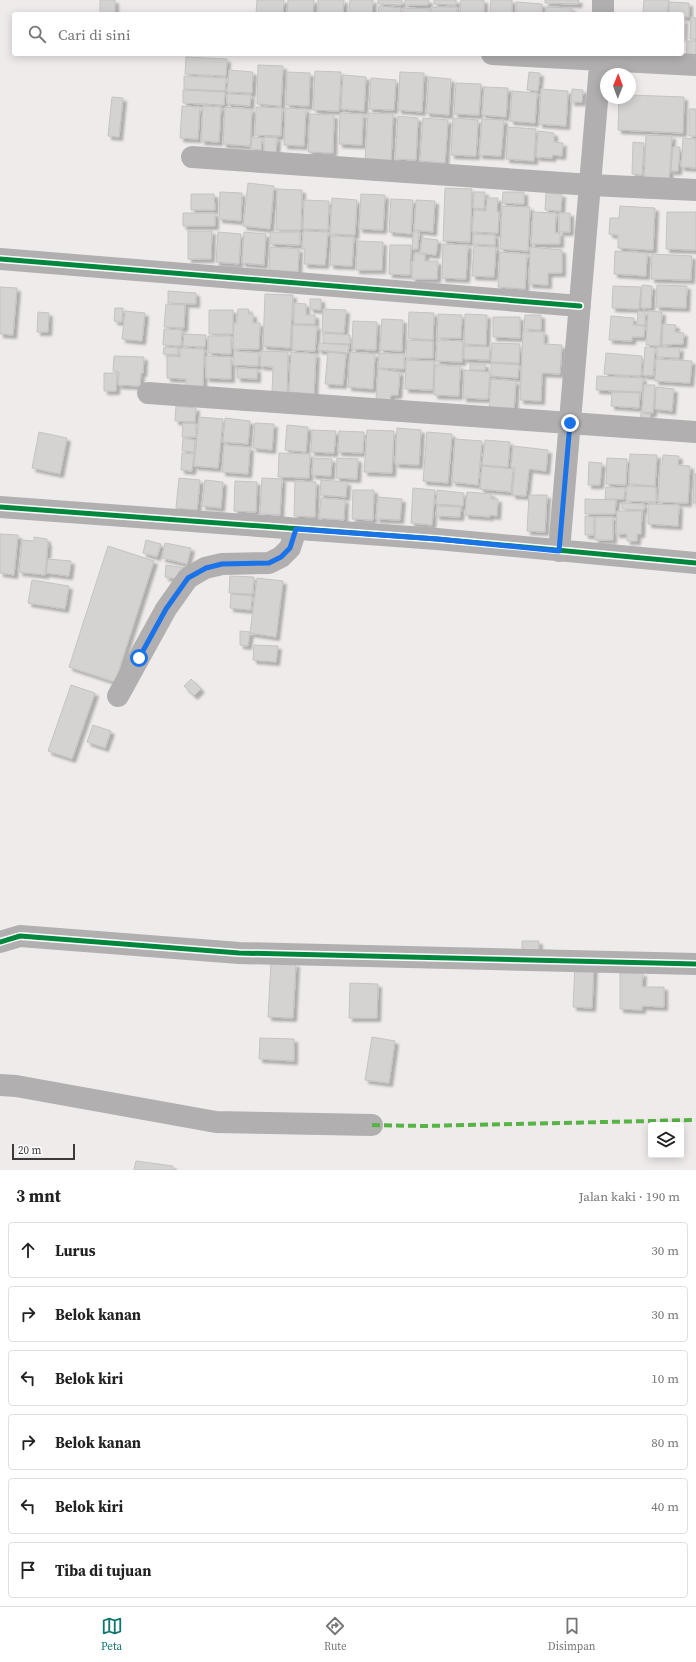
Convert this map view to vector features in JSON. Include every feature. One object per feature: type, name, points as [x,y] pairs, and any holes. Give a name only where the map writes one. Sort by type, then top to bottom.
[{"type":"street","points":[[603,0],[603,12]]},
{"type":"street","points":[[565,56],[601,57],[696,65]]},
{"type":"street","points":[[559,551],[601,57]]},
{"type":"street","points":[[192,157],[591,185],[696,190]]},
{"type":"street","points":[[0,259],[580,306]]},
{"type":"street","points":[[148,393],[696,432]]},
{"type":"street","points":[[0,507],[437,539],[696,563]]},
{"type":"street","points":[[118,696],[166,609],[188,578],[206,568],[222,564],[269,563],[281,557],[290,548],[296,529]]},
{"type":"street","points":[[0,942],[20,936],[239,953],[696,964]]},
{"type":"street","points":[[0,1085],[216,1122],[372,1125]]},
{"type":"building","points":[[100,0],[115,0],[115,12],[100,12]]},
{"type":"building","points":[[257,0],[284,0],[283,12],[256,12]]},
{"type":"building","points":[[288,0],[314,0],[313,12],[287,12]]},
{"type":"building","points":[[318,0],[344,0],[343,12],[318,12]]},
{"type":"building","points":[[350,0],[373,0],[372,12],[349,12]]},
{"type":"building","points":[[378,0],[402,0],[402,5],[378,4]]},
{"type":"building","points":[[405,0],[429,0],[428,5],[405,5]]},
{"type":"building","points":[[434,0],[456,0],[456,5],[434,4]]},
{"type":"building","points":[[461,0],[484,0],[484,12],[460,12]]},
{"type":"building","points":[[491,0],[512,0],[512,12],[490,12]]},
{"type":"building","points":[[545,0],[579,0],[578,4],[545,3]]},
{"type":"building","points":[[644,0],[669,0],[667,12],[643,12]]},
{"type":"building","points":[[516,2],[542,4],[542,12],[516,12]]},
{"type":"building","points":[[669,2],[689,3],[689,17],[684,17],[684,12],[669,12]]},
{"type":"building","points":[[379,6],[401,8],[400,12],[378,12]]},
{"type":"building","points":[[431,7],[457,7],[457,12],[431,12]]},
{"type":"building","points":[[546,7],[572,8],[572,12],[546,12]]},
{"type":"building","points":[[403,8],[430,9],[430,12],[403,12]]},
{"type":"building","points":[[691,17],[696,18],[696,39],[690,39]]},
{"type":"building","points":[[687,41],[696,41],[696,62],[686,61]]},
{"type":"building","points":[[186,57],[227,59],[226,76],[185,74]]},
{"type":"building","points":[[258,65],[283,66],[281,106],[257,104]]},
{"type":"building","points":[[229,70],[253,72],[252,93],[227,92]]},
{"type":"building","points":[[315,71],[341,72],[339,111],[313,110]]},
{"type":"building","points":[[287,72],[310,73],[309,106],[286,105]]},
{"type":"building","points":[[400,72],[424,73],[422,112],[398,110]]},
{"type":"building","points":[[529,72],[540,73],[538,91],[527,90]]},
{"type":"building","points":[[343,75],[366,77],[364,111],[341,109]]},
{"type":"building","points":[[184,76],[226,78],[225,91],[184,89]]},
{"type":"building","points":[[429,77],[451,79],[449,115],[426,113]]},
{"type":"building","points":[[371,78],[396,80],[394,110],[369,109]]},
{"type":"building","points":[[456,83],[481,84],[479,115],[454,114]]},
{"type":"building","points":[[484,87],[508,88],[506,117],[482,115]]},
{"type":"building","points":[[541,89],[568,91],[566,126],[539,124]]},
{"type":"building","points":[[572,89],[583,90],[582,102],[571,102]]},
{"type":"building","points":[[183,90],[225,92],[224,105],[183,103]]},
{"type":"building","points":[[512,91],[537,93],[535,123],[510,121]]},
{"type":"building","points":[[227,94],[251,95],[250,106],[227,104]]},
{"type":"building","points":[[636,95],[684,97],[683,133],[618,130],[619,104],[636,104]]},
{"type":"building","points":[[112,97],[123,98],[119,137],[108,136]]},
{"type":"building","points":[[182,106],[200,107],[198,139],[180,138]]},
{"type":"building","points":[[203,106],[221,107],[219,142],[201,141]]},
{"type":"building","points":[[225,107],[252,109],[250,146],[223,144]]},
{"type":"building","points":[[256,107],[282,108],[281,136],[255,135]]},
{"type":"building","points":[[285,108],[306,109],[304,146],[284,145]]},
{"type":"building","points":[[689,109],[696,109],[696,136],[689,136]]},
{"type":"building","points":[[340,113],[363,114],[362,145],[339,144]]},
{"type":"building","points":[[368,113],[393,114],[391,162],[365,160]]},
{"type":"building","points":[[310,114],[334,115],[333,153],[308,152]]},
{"type":"building","points":[[398,116],[418,118],[416,160],[395,159]]},
{"type":"building","points":[[423,118],[448,120],[445,163],[420,161]]},
{"type":"building","points":[[453,118],[478,120],[476,156],[451,155]]},
{"type":"building","points":[[482,119],[504,120],[501,156],[479,155]]},
{"type":"building","points":[[508,127],[536,129],[534,161],[506,159]]},
{"type":"building","points":[[538,131],[554,133],[554,142],[563,143],[562,156],[553,155],[552,158],[536,157]]},
{"type":"building","points":[[646,135],[672,136],[669,182],[644,180]]},
{"type":"building","points":[[252,137],[262,138],[261,150],[251,149]]},
{"type":"building","points":[[264,137],[277,138],[276,154],[264,153]]},
{"type":"building","points":[[683,138],[696,139],[696,168],[681,167]]},
{"type":"building","points":[[633,142],[644,143],[642,175],[632,174]]},
{"type":"building","points":[[673,147],[680,147],[678,171],[671,171]]},
{"type":"building","points":[[248,183],[274,186],[270,229],[243,226]]},
{"type":"building","points":[[445,188],[472,189],[470,242],[443,241]]},
{"type":"building","points":[[277,189],[302,190],[301,230],[276,230]]},
{"type":"building","points":[[220,192],[242,193],[241,221],[219,219]]},
{"type":"building","points":[[474,192],[485,192],[484,209],[473,208]]},
{"type":"building","points":[[503,192],[524,192],[524,204],[502,203]]},
{"type":"building","points":[[546,193],[562,194],[561,211],[545,210]]},
{"type":"building","points":[[191,194],[214,194],[215,210],[191,210]]},
{"type":"building","points":[[361,194],[385,195],[383,230],[359,229]]},
{"type":"building","points":[[332,198],[357,200],[355,235],[330,234]]},
{"type":"building","points":[[487,198],[498,198],[498,233],[472,232],[474,210],[486,211]]},
{"type":"building","points":[[391,199],[413,200],[411,234],[389,232]]},
{"type":"building","points":[[304,200],[329,201],[328,230],[303,229]]},
{"type":"building","points":[[416,200],[435,201],[433,232],[414,230]]},
{"type":"building","points":[[502,206],[530,207],[528,251],[500,249]]},
{"type":"building","points":[[620,206],[655,208],[653,250],[618,248],[618,235],[609,234],[610,218],[619,218]]},
{"type":"building","points":[[533,212],[556,213],[555,233],[560,233],[560,244],[531,244]]},
{"type":"building","points":[[667,212],[696,212],[696,250],[666,249]]},
{"type":"building","points":[[183,213],[215,213],[215,226],[183,226]]},
{"type":"building","points":[[559,213],[570,213],[570,232],[559,232]]},
{"type":"building","points":[[188,231],[212,231],[211,259],[188,259]]},
{"type":"building","points":[[303,231],[328,232],[325,265],[304,264],[305,249],[302,249]]},
{"type":"building","points":[[218,232],[241,234],[239,264],[216,262]]},
{"type":"building","points":[[244,232],[266,234],[264,265],[242,263]]},
{"type":"building","points":[[270,232],[300,232],[300,245],[270,244]]},
{"type":"building","points":[[413,232],[419,232],[418,249],[412,249]]},
{"type":"building","points":[[473,234],[495,235],[495,245],[473,244]]},
{"type":"building","points":[[331,236],[354,237],[352,266],[330,265]]},
{"type":"building","points":[[422,238],[438,240],[436,255],[420,253]]},
{"type":"building","points":[[357,241],[383,242],[382,270],[356,270]]},
{"type":"building","points":[[443,244],[468,245],[466,279],[442,278]]},
{"type":"building","points":[[390,245],[411,245],[410,275],[389,274]]},
{"type":"building","points":[[474,246],[496,247],[494,277],[472,276]]},
{"type":"building","points":[[270,247],[299,249],[298,272],[269,270]]},
{"type":"building","points":[[530,247],[562,250],[562,273],[548,273],[548,285],[529,284]]},
{"type":"building","points":[[615,251],[647,253],[646,276],[614,274]]},
{"type":"building","points":[[500,252],[527,254],[525,289],[498,287]]},
{"type":"building","points":[[414,254],[425,254],[425,261],[438,261],[437,279],[412,279],[412,261],[414,261]]},
{"type":"building","points":[[652,254],[692,256],[691,280],[651,279]]},
{"type":"building","points":[[642,285],[652,286],[651,308],[641,308]]},
{"type":"building","points":[[657,285],[687,286],[686,308],[656,307]]},
{"type":"building","points":[[613,286],[641,287],[639,309],[612,308]]},
{"type":"building","points":[[0,287],[17,288],[13,335],[0,334]]},
{"type":"building","points":[[168,291],[196,293],[196,304],[168,303]]},
{"type":"building","points":[[265,294],[293,295],[290,348],[263,346]]},
{"type":"building","points":[[310,299],[321,299],[321,310],[310,309]]},
{"type":"building","points":[[294,303],[306,304],[306,315],[315,315],[315,324],[294,324]]},
{"type":"building","points":[[166,304],[185,305],[184,328],[164,327]]},
{"type":"building","points":[[115,308],[123,308],[122,322],[114,321]]},
{"type":"building","points":[[238,309],[249,309],[248,314],[253,314],[253,323],[260,323],[259,349],[233,349],[234,323],[237,323]]},
{"type":"building","points":[[323,309],[346,310],[344,333],[322,332]]},
{"type":"building","points":[[209,310],[233,310],[233,334],[209,334]]},
{"type":"building","points":[[125,311],[145,313],[142,341],[122,339]]},
{"type":"building","points":[[638,311],[645,312],[645,325],[637,325]]},
{"type":"building","points":[[648,311],[662,312],[660,346],[646,345]]},
{"type":"building","points":[[38,312],[49,313],[48,332],[37,332]]},
{"type":"building","points":[[409,312],[434,313],[433,340],[408,338]]},
{"type":"building","points":[[438,314],[462,315],[461,338],[437,338]]},
{"type":"building","points":[[465,314],[487,315],[486,345],[464,344]]},
{"type":"building","points":[[525,315],[541,315],[541,330],[524,329]]},
{"type":"building","points":[[611,316],[634,318],[633,325],[645,326],[644,337],[632,337],[632,341],[609,340]]},
{"type":"building","points":[[493,317],[520,317],[520,338],[493,337]]},
{"type":"building","points":[[382,319],[403,320],[402,351],[380,350]]},
{"type":"building","points":[[353,321],[377,322],[376,350],[352,349]]},
{"type":"building","points":[[663,324],[676,325],[675,332],[684,333],[683,344],[662,345]]},
{"type":"building","points":[[293,325],[317,326],[315,351],[292,350]]},
{"type":"building","points":[[164,329],[182,330],[181,346],[163,345]]},
{"type":"building","points":[[523,331],[544,332],[544,344],[562,345],[560,374],[542,373],[541,401],[520,400]]},
{"type":"building","points":[[323,333],[350,335],[350,344],[323,343]]},
{"type":"building","points":[[184,334],[206,335],[205,347],[183,346]]},
{"type":"building","points":[[208,336],[231,336],[231,354],[208,353]]},
{"type":"building","points":[[407,340],[433,341],[433,358],[406,358]]},
{"type":"building","points":[[437,340],[463,341],[462,362],[436,361]]},
{"type":"building","points":[[319,343],[349,345],[348,353],[318,350]]},
{"type":"building","points":[[492,343],[520,344],[519,363],[491,362]]},
{"type":"building","points":[[464,346],[490,347],[489,360],[464,359]]},
{"type":"building","points":[[164,347],[178,348],[178,355],[163,354]]},
{"type":"building","points":[[645,347],[655,348],[653,376],[643,375]]},
{"type":"building","points":[[657,347],[680,348],[679,358],[657,357]]},
{"type":"building","points":[[180,348],[204,349],[203,390],[186,390],[186,379],[167,378],[167,356],[180,357]]},
{"type":"building","points":[[234,351],[259,353],[258,366],[233,365]]},
{"type":"building","points":[[261,351],[288,352],[287,394],[272,393],[273,367],[260,366]]},
{"type":"building","points":[[291,352],[316,354],[314,394],[289,392]]},
{"type":"building","points":[[328,352],[346,354],[343,385],[325,384]]},
{"type":"building","points":[[350,352],[375,354],[373,389],[348,387]]},
{"type":"building","points":[[379,353],[404,354],[404,369],[378,368]]},
{"type":"building","points":[[606,353],[642,356],[641,376],[604,374]]},
{"type":"building","points":[[114,356],[144,357],[140,386],[118,385],[119,372],[113,371]]},
{"type":"building","points":[[206,356],[231,357],[231,379],[206,378]]},
{"type":"building","points":[[656,359],[692,361],[690,383],[655,381]]},
{"type":"building","points":[[406,360],[434,361],[433,390],[405,389]]},
{"type":"building","points":[[491,363],[519,365],[518,378],[491,376]]},
{"type":"building","points":[[470,364],[485,364],[485,370],[470,370]]},
{"type":"building","points":[[435,365],[460,366],[459,396],[434,395]]},
{"type":"building","points":[[237,368],[257,369],[257,379],[237,378]]},
{"type":"building","points":[[378,369],[400,372],[398,395],[391,395],[390,400],[376,399]]},
{"type":"building","points":[[464,370],[490,372],[488,399],[463,398]]},
{"type":"building","points":[[104,373],[117,373],[116,391],[104,391]]},
{"type":"building","points":[[597,376],[643,378],[642,392],[596,390]]},
{"type":"building","points":[[491,379],[516,381],[514,411],[489,409]]},
{"type":"building","points":[[644,385],[655,385],[653,413],[642,412]]},
{"type":"building","points":[[656,387],[674,389],[672,411],[655,409]]},
{"type":"building","points":[[612,392],[640,393],[639,408],[611,406]]},
{"type":"building","points":[[176,406],[196,408],[195,422],[175,421]]},
{"type":"building","points":[[641,413],[650,414],[650,422],[640,422]]},
{"type":"building","points":[[199,417],[223,419],[218,468],[194,466]]},
{"type":"building","points":[[225,418],[250,421],[248,444],[223,442]]},
{"type":"building","points":[[183,423],[196,424],[196,437],[182,437]]},
{"type":"building","points":[[255,423],[274,424],[272,450],[253,448]]},
{"type":"building","points":[[287,425],[308,427],[306,452],[285,450]]},
{"type":"building","points":[[397,428],[421,430],[419,465],[395,464]]},
{"type":"building","points":[[312,430],[336,431],[334,453],[311,452]]},
{"type":"building","points":[[367,430],[394,431],[392,473],[364,472]]},
{"type":"building","points":[[339,431],[364,432],[363,453],[338,452]]},
{"type":"building","points":[[39,432],[67,438],[60,474],[32,468]]},
{"type":"building","points":[[427,432],[452,434],[448,483],[423,481]]},
{"type":"building","points":[[183,438],[195,440],[194,452],[182,451]]},
{"type":"building","points":[[455,439],[482,441],[478,485],[452,482]]},
{"type":"building","points":[[485,440],[510,442],[508,467],[482,465]]},
{"type":"building","points":[[224,445],[250,447],[248,474],[222,472]]},
{"type":"building","points":[[513,446],[548,450],[546,471],[529,469],[526,496],[512,495],[515,468],[511,467]]},
{"type":"building","points":[[182,453],[194,454],[192,471],[181,470]]},
{"type":"building","points":[[279,453],[310,454],[309,478],[278,477]]},
{"type":"building","points":[[630,454],[657,455],[655,486],[629,484]]},
{"type":"building","points":[[663,455],[679,456],[678,465],[690,466],[688,503],[658,502],[660,465],[662,465]]},
{"type":"building","points":[[313,458],[332,459],[331,476],[312,475]]},
{"type":"building","points":[[337,458],[358,459],[357,479],[336,478]]},
{"type":"building","points":[[607,458],[627,459],[626,485],[606,484]]},
{"type":"building","points":[[589,462],[602,463],[600,485],[588,485]]},
{"type":"building","points":[[482,466],[513,469],[511,492],[480,489]]},
{"type":"building","points":[[694,474],[696,474],[696,503],[693,503]]},
{"type":"building","points":[[179,478],[200,480],[197,510],[176,508]]},
{"type":"building","points":[[262,478],[282,479],[280,515],[260,514]]},
{"type":"building","points":[[205,480],[223,482],[221,508],[202,506]]},
{"type":"building","points":[[321,480],[347,482],[346,497],[320,495]]},
{"type":"building","points":[[235,481],[257,482],[256,512],[234,511]]},
{"type":"building","points":[[295,481],[316,482],[315,517],[294,516]]},
{"type":"building","points":[[627,486],[656,487],[656,502],[626,501]]},
{"type":"building","points":[[606,487],[625,488],[624,499],[605,499]]},
{"type":"building","points":[[413,488],[435,490],[432,525],[411,523]]},
{"type":"building","points":[[353,490],[374,490],[373,520],[352,519]]},
{"type":"building","points":[[437,490],[464,493],[463,506],[436,504]]},
{"type":"building","points":[[467,492],[492,494],[491,499],[498,499],[497,516],[490,515],[490,517],[465,515]]},
{"type":"building","points":[[529,495],[547,495],[545,532],[527,531]]},
{"type":"building","points":[[378,497],[402,499],[400,520],[376,519]]},
{"type":"building","points":[[321,498],[345,500],[344,520],[319,518]]},
{"type":"building","points":[[585,499],[616,500],[615,514],[585,514]]},
{"type":"building","points":[[622,503],[644,504],[644,510],[622,509]]},
{"type":"building","points":[[648,504],[679,505],[678,526],[648,524]]},
{"type":"building","points":[[437,506],[461,507],[460,517],[436,516]]},
{"type":"building","points":[[617,511],[642,511],[641,534],[637,534],[637,541],[627,541],[627,534],[616,534]]},
{"type":"building","points":[[585,516],[594,517],[594,535],[585,535]]},
{"type":"building","points":[[595,517],[613,517],[613,540],[595,540]]},
{"type":"building","points":[[0,534],[18,535],[14,575],[0,573]]},
{"type":"building","points":[[34,537],[47,539],[48,543],[45,575],[19,572],[22,540],[34,541]]},
{"type":"building","points":[[146,540],[161,544],[157,557],[143,553]]},
{"type":"building","points":[[165,543],[191,548],[187,564],[162,558]]},
{"type":"building","points":[[108,546],[154,561],[115,682],[69,667]]},
{"type":"building","points":[[48,559],[71,561],[69,576],[46,573]]},
{"type":"building","points":[[166,565],[186,568],[184,580],[165,577]]},
{"type":"building","points":[[230,576],[254,577],[253,594],[229,593]]},
{"type":"building","points":[[257,578],[283,581],[276,637],[250,633]]},
{"type":"building","points":[[32,580],[69,586],[65,609],[28,603]]},
{"type":"building","points":[[231,594],[252,596],[251,610],[230,608]]},
{"type":"building","points":[[240,631],[250,632],[248,646],[240,645]]},
{"type":"building","points":[[254,645],[278,646],[276,662],[253,660]]},
{"type":"building","points":[[191,679],[201,689],[194,696],[184,686]]},
{"type":"building","points":[[71,685],[95,693],[72,759],[48,751]]},
{"type":"building","points":[[93,725],[111,731],[105,748],[87,742]]},
{"type":"building","points":[[522,941],[539,941],[538,957],[522,957]]},
{"type":"building","points":[[271,962],[296,964],[293,1018],[268,1017]]},
{"type":"building","points":[[575,963],[594,963],[592,1008],[573,1007]]},
{"type":"building","points":[[620,973],[643,973],[642,987],[664,987],[664,1007],[642,1006],[642,1010],[620,1009]]},
{"type":"building","points":[[350,983],[378,984],[377,1018],[349,1018]]},
{"type":"building","points":[[372,1037],[395,1041],[389,1083],[365,1080]]},
{"type":"building","points":[[260,1038],[294,1039],[294,1061],[259,1059]]},
{"type":"building","points":[[136,1161],[173,1166],[173,1170],[134,1170]]},
{"type":"marked path","points":[[372,1125],[423,1126],[696,1120]]},
{"type":"cycle path","points":[[0,259],[580,306]]},
{"type":"cycle path","points":[[0,507],[437,539],[696,563]]},
{"type":"cycle path","points":[[0,942],[20,936],[239,953],[696,964]]},
{"type":"route","points":[[139,658],[166,609],[188,578],[206,568],[222,564],[269,563],[281,557],[290,548],[296,529],[437,539],[559,551],[570,423]]}]
